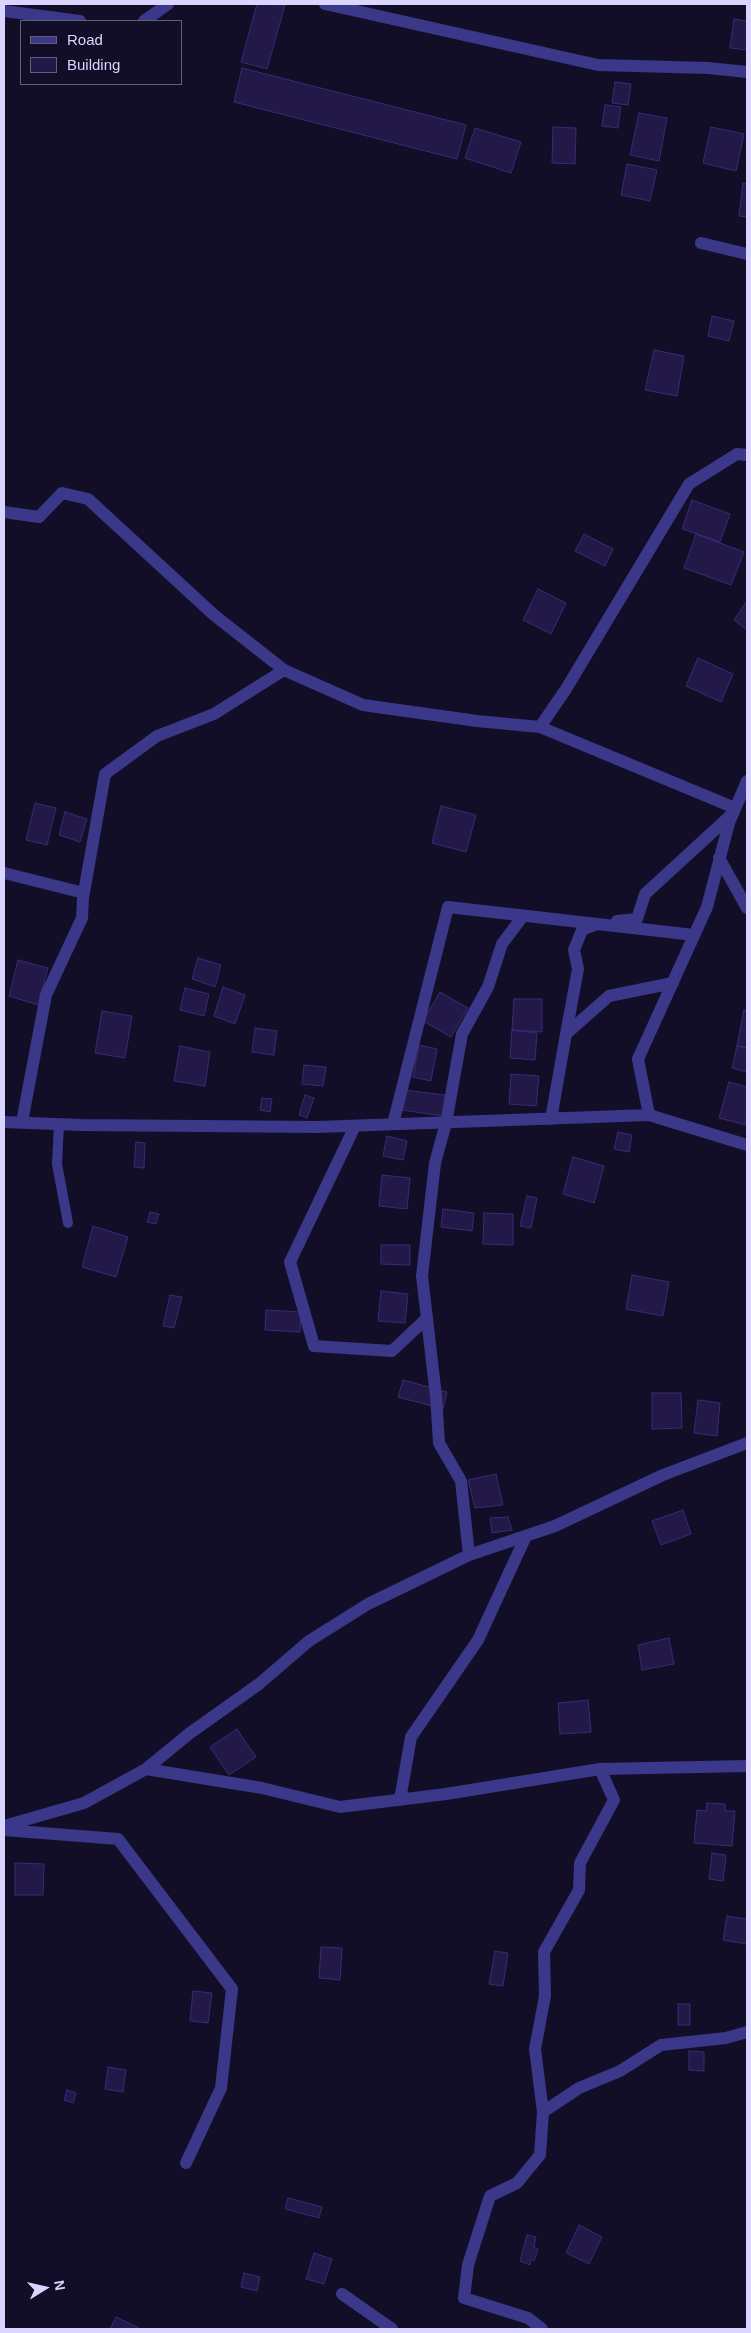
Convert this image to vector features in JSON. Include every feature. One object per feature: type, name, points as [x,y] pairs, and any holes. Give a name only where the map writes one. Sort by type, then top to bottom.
[{"type":"street","points":[[145,20],[168,4]]},
{"type":"street","points":[[325,4],[598,65],[708,68],[747,72]]},
{"type":"street","points":[[4,11],[72,20]]},
{"type":"street","points":[[701,243],[747,254]]},
{"type":"street","points":[[540,727],[566,689],[689,484],[737,454],[747,455]]},
{"type":"street","points":[[4,512],[39,517],[62,493],[88,499],[214,615],[284,670],[363,705],[477,721],[540,727],[738,806]]},
{"type":"street","points":[[22,1122],[46,996],[82,918],[84,893],[104,774],[157,736],[214,714],[284,670]]},
{"type":"street","points":[[649,1115],[638,1059],[707,907],[719,858],[747,781]]},
{"type":"street","points":[[551,1119],[578,969],[574,950],[582,930],[595,924],[637,919],[645,894],[738,806]]},
{"type":"street","points":[[719,858],[747,908]]},
{"type":"street","points":[[4,873],[84,893]]},
{"type":"street","points":[[393,1124],[448,907],[694,935]]},
{"type":"street","points":[[469,1555],[461,1481],[439,1443],[436,1396],[422,1276],[435,1163],[446,1123],[462,1034],[488,987],[502,944],[523,916]]},
{"type":"street","points":[[566,1034],[609,996],[672,983]]},
{"type":"street","points":[[4,1122],[355,1126],[649,1115],[747,1146]]},
{"type":"street","points":[[355,1126],[290,1262],[314,1346],[392,1351],[427,1318]]},
{"type":"street","points":[[4,1826],[84,1803],[146,1769],[190,1733],[259,1684],[309,1641],[368,1604],[469,1555],[555,1526],[663,1475],[747,1443]]},
{"type":"street","points":[[400,1800],[410,1737],[478,1640],[526,1536]]},
{"type":"street","points":[[146,1769],[262,1788],[340,1807],[400,1800],[600,1769],[747,1766]]},
{"type":"street","points":[[542,2329],[528,2318],[464,2298],[468,2264],[490,2196],[517,2183],[540,2155],[543,2112],[535,2049],[545,1996],[544,1952],[579,1890],[580,1863],[614,1800],[600,1769]]},
{"type":"street","points":[[4,1830],[118,1839],[232,1989],[221,2088],[186,2163]]},
{"type":"street","points":[[543,2112],[579,2088],[620,2071],[661,2045],[726,2038],[747,2032]]},
{"type":"street","points":[[342,2294],[392,2329]]},
{"type":"lane","points":[[59,1124],[57,1164],[68,1223]]},
{"type":"building","points":[[257,4],[285,5],[267,69],[241,62]]},
{"type":"building","points":[[734,19],[747,21],[747,50],[730,48]]},
{"type":"building","points":[[242,68],[466,125],[457,159],[234,102]]},
{"type":"building","points":[[615,82],[631,84],[628,105],[612,103]]},
{"type":"building","points":[[605,105],[621,107],[618,128],[602,126]]},
{"type":"building","points":[[639,113],[667,118],[659,161],[630,155]]},
{"type":"building","points":[[553,127],[576,128],[575,164],[552,163]]},
{"type":"building","points":[[711,127],[744,134],[736,171],[703,163]]},
{"type":"building","points":[[475,128],[521,142],[511,173],[465,158]]},
{"type":"building","points":[[627,164],[657,170],[650,201],[621,195]]},
{"type":"building","points":[[743,183],[747,184],[747,217],[739,216]]},
{"type":"building","points":[[712,316],[734,321],[729,341],[708,336]]},
{"type":"building","points":[[654,350],[684,356],[677,396],[645,390]]},
{"type":"building","points":[[692,500],[730,514],[720,542],[682,529]]},
{"type":"building","points":[[584,534],[613,549],[605,566],[575,551]]},
{"type":"building","points":[[696,534],[744,552],[731,585],[684,568]]},
{"type":"building","points":[[538,589],[566,603],[551,634],[523,620]]},
{"type":"building","points":[[747,601],[747,630],[734,620]]},
{"type":"building","points":[[698,658],[733,674],[721,702],[686,686]]},
{"type":"building","points":[[35,803],[56,808],[47,845],[26,840]]},
{"type":"building","points":[[441,806],[476,815],[466,852],[432,843]]},
{"type":"building","points":[[65,812],[87,819],[80,842],[59,835]]},
{"type":"building","points":[[198,958],[221,965],[215,987],[192,979]]},
{"type":"building","points":[[18,960],[48,968],[38,1005],[9,996]]},
{"type":"building","points":[[223,987],[245,995],[235,1024],[214,1016]]},
{"type":"building","points":[[185,988],[209,994],[204,1016],[180,1010]]},
{"type":"building","points":[[440,992],[468,1008],[451,1037],[423,1021]]},
{"type":"building","points":[[514,999],[542,999],[542,1032],[512,1030]]},
{"type":"building","points":[[744,1010],[747,1011],[747,1048],[737,1046]]},
{"type":"building","points":[[102,1011],[132,1016],[125,1058],[95,1053]]},
{"type":"building","points":[[255,1028],[277,1031],[274,1055],[252,1052]]},
{"type":"building","points":[[512,1030],[537,1033],[535,1060],[510,1058]]},
{"type":"building","points":[[419,1045],[437,1049],[431,1081],[413,1077]]},
{"type":"building","points":[[180,1046],[210,1052],[205,1086],[174,1081]]},
{"type":"building","points":[[737,1046],[747,1048],[747,1072],[732,1068]]},
{"type":"building","points":[[304,1065],[326,1067],[323,1086],[302,1084]]},
{"type":"building","points":[[511,1074],[539,1076],[536,1106],[509,1104]]},
{"type":"building","points":[[729,1082],[747,1087],[746,1125],[719,1118]]},
{"type":"building","points":[[405,1090],[445,1095],[443,1116],[402,1110]]},
{"type":"building","points":[[305,1095],[314,1098],[307,1118],[299,1115]]},
{"type":"building","points":[[262,1098],[272,1099],[270,1112],[260,1110]]},
{"type":"building","points":[[618,1132],[632,1135],[629,1152],[614,1149]]},
{"type":"building","points":[[387,1136],[407,1141],[403,1160],[383,1156]]},
{"type":"building","points":[[136,1142],[145,1143],[144,1168],[134,1167]]},
{"type":"building","points":[[573,1157],[604,1166],[594,1203],[563,1194]]},
{"type":"building","points":[[382,1175],[410,1178],[407,1209],[379,1206]]},
{"type":"building","points":[[527,1196],[537,1198],[531,1228],[520,1226]]},
{"type":"building","points":[[443,1209],[474,1213],[472,1231],[441,1227]]},
{"type":"building","points":[[150,1212],[159,1214],[156,1224],[147,1222]]},
{"type":"building","points":[[484,1213],[513,1214],[513,1245],[483,1244]]},
{"type":"building","points":[[93,1226],[128,1237],[116,1277],[82,1267]]},
{"type":"building","points":[[381,1245],[410,1245],[410,1265],[381,1264]]},
{"type":"building","points":[[632,1275],[669,1282],[663,1316],[626,1309]]},
{"type":"building","points":[[381,1291],[408,1294],[405,1323],[378,1321]]},
{"type":"building","points":[[170,1295],[182,1297],[174,1328],[163,1326]]},
{"type":"building","points":[[266,1310],[301,1312],[300,1332],[265,1330]]},
{"type":"building","points":[[403,1380],[447,1392],[443,1409],[398,1397]]},
{"type":"building","points":[[652,1393],[681,1393],[682,1428],[652,1429]]},
{"type":"building","points":[[698,1400],[720,1403],[717,1436],[694,1433]]},
{"type":"building","points":[[496,1474],[503,1505],[475,1508],[468,1480]]},
{"type":"building","points":[[683,1510],[691,1534],[661,1545],[652,1521]]},
{"type":"building","points":[[508,1517],[512,1530],[492,1533],[490,1518]]},
{"type":"building","points":[[669,1638],[674,1664],[642,1670],[638,1645]]},
{"type":"building","points":[[588,1700],[591,1732],[560,1734],[558,1703]]},
{"type":"building","points":[[237,1729],[256,1757],[229,1775],[210,1747]]},
{"type":"building","points":[[707,1803],[725,1804],[725,1811],[735,1811],[732,1846],[694,1843],[697,1810],[706,1811]]},
{"type":"building","points":[[712,1853],[726,1855],[723,1881],[709,1879]]},
{"type":"building","points":[[15,1863],[44,1864],[43,1895],[15,1895]]},
{"type":"building","points":[[727,1916],[747,1919],[747,1944],[723,1940]]},
{"type":"building","points":[[321,1947],[342,1948],[340,1980],[319,1978]]},
{"type":"building","points":[[495,1951],[508,1953],[503,1986],[489,1984]]},
{"type":"building","points":[[193,1991],[212,1993],[208,2023],[190,2021]]},
{"type":"building","points":[[678,2004],[690,2004],[690,2025],[678,2025]]},
{"type":"building","points":[[689,2051],[704,2052],[704,2071],[689,2070]]},
{"type":"building","points":[[108,2067],[126,2070],[123,2092],[105,2089]]},
{"type":"building","points":[[67,2090],[76,2093],[73,2103],[64,2100]]},
{"type":"building","points":[[288,2198],[322,2207],[319,2218],[285,2209]]},
{"type":"building","points":[[579,2225],[602,2237],[589,2264],[566,2253]]},
{"type":"building","points":[[527,2235],[536,2237],[534,2247],[538,2249],[534,2261],[531,2259],[530,2265],[520,2261]]},
{"type":"building","points":[[314,2253],[332,2259],[324,2284],[306,2279]]},
{"type":"building","points":[[244,2273],[260,2277],[257,2291],[241,2287]]},
{"type":"building","points":[[116,2317],[139,2328],[110,2329]]}]
